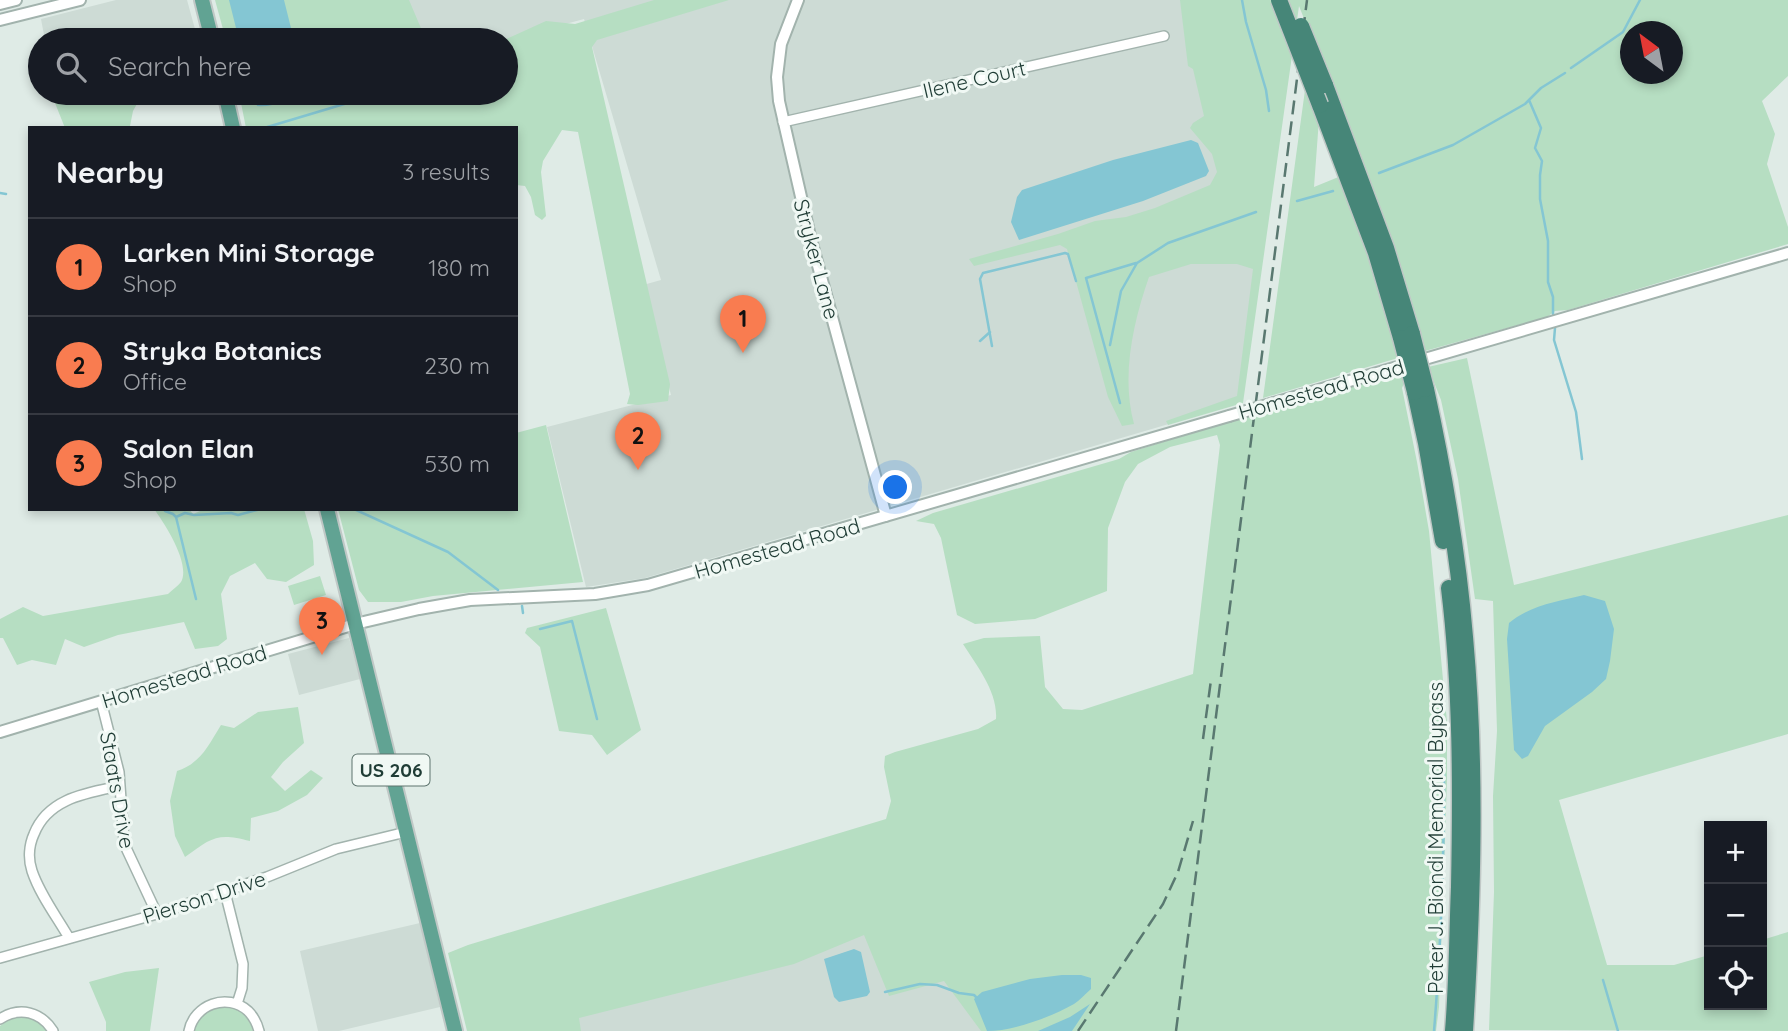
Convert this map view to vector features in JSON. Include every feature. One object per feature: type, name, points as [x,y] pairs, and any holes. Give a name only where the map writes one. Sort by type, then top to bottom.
[{"type":"highway","name":"Peter J. Biondi Memorial Bypass","points":[[1279,0],[1406,336]]},
{"type":"highway","name":"Peter J. Biondi Memorial Bypass","points":[[1290,0],[1386,248],[1406,336],[1446,486],[1466,637],[1468,672],[1473,862],[1465,1031]]},
{"type":"highway","name":"Peter J. Biondi Memorial Bypass","points":[[1420,391],[1443,541],[1456,666],[1460,834],[1453,1031]]},
{"type":"main road","points":[[202,0],[209,28]]},
{"type":"main road","points":[[228,105],[233,126]]},
{"type":"main road","name":"US 206","points":[[327,511],[455,1031]]},
{"type":"street","points":[[0,4],[16,0]]},
{"type":"street","points":[[0,20],[80,0]]},
{"type":"street","name":"Stryker Lane","points":[[798,0],[785,30],[778,61],[778,92],[783,122],[810,236],[886,516]]},
{"type":"street","name":"Ilene Court","points":[[783,122],[1164,36]]},
{"type":"street","name":"Homestead Road","points":[[0,732],[355,624],[444,603],[582,595],[635,588],[699,571],[1788,253]]},
{"type":"street","name":"Staats Drive","points":[[101,701],[119,772],[127,850],[157,914]]},
{"type":"street","points":[[69,938],[31,869],[30,850],[36,828],[57,805],[120,786]]},
{"type":"street","name":"Pierson Drive","points":[[0,958],[157,914],[225,892],[337,849],[407,832]]},
{"type":"street","points":[[225,892],[243,964],[242,988],[237,1004]]},
{"type":"street","points":[[189,1031],[196,1015],[204,1007],[226,1002],[248,1010],[259,1031]]},
{"type":"street","points":[[1,1016],[14,1012],[38,1015],[53,1031]]},
{"type":"shaded area","points":[[116,0],[187,0],[195,28],[43,28],[41,19]]},
{"type":"shaded area","points":[[350,0],[1198,0],[1261,243],[1240,403],[645,578],[586,587],[547,427],[671,395],[643,285],[661,280],[584,19],[518,37],[518,28],[360,28]]},
{"type":"shaded area","points":[[349,638],[360,679],[299,695],[288,654]]},
{"type":"shaded area","points":[[420,923],[440,1007],[339,1031],[318,1031],[300,951]]},
{"type":"shaded area","points":[[873,930],[968,974],[984,1031],[544,1031],[540,1017]]},
{"type":"green space","points":[[215,0],[409,0],[421,28],[223,28]]},
{"type":"green space","points":[[654,0],[729,0],[597,40],[592,47],[670,384],[668,401],[627,404],[630,394],[578,132],[562,130],[543,161],[541,172],[546,216],[542,220],[535,215],[525,186],[518,185],[518,126],[246,126],[241,105],[518,105],[518,34],[546,21],[575,24]]},
{"type":"green space","points":[[1180,0],[1788,0],[1788,76],[1762,101],[1775,134],[1767,164],[1788,227],[1788,244],[1425,351],[1408,290],[1377,203],[1354,214],[1398,358],[1263,398],[1305,90],[1319,119],[1314,187],[1363,167],[1299,6],[1243,403],[1168,425],[1166,421],[1237,396],[1253,269],[1237,264],[1191,264],[1149,277],[1134,331],[1129,369],[1130,406],[1134,424],[1122,426],[1108,397],[1067,249],[1060,245],[974,266],[969,259],[1095,221],[1126,217],[1210,185],[1217,172],[1212,154],[1190,128],[1204,116],[1193,69],[1188,66]]},
{"type":"green space","points":[[56,105],[136,105],[130,126],[64,126]]},
{"type":"green space","points":[[1467,358],[1514,585],[1788,515],[1788,734],[1559,800],[1607,965],[1674,965],[1704,956],[1704,1010],[1767,1010],[1767,938],[1788,932],[1788,1031],[1489,1030],[1494,892],[1493,796],[1497,731],[1493,601],[1475,599],[1458,479],[1441,400],[1428,367]]},
{"type":"green space","points":[[1402,370],[1405,381],[1402,388],[1429,531],[1447,722],[1439,1007],[1436,1031],[981,1031],[944,981],[889,996],[864,935],[794,964],[579,1018],[581,1031],[467,1031],[448,953],[886,819],[891,801],[884,767],[885,756],[978,729],[996,719],[990,689],[963,644],[984,638],[1040,636],[1045,687],[1063,709],[1082,710],[1193,674],[1220,445],[1217,435],[1170,447],[1138,464],[1125,482],[1108,528],[1107,591],[1035,619],[975,624],[957,615],[941,538],[934,524],[916,521],[933,513],[1119,459],[1131,452]]},
{"type":"green space","points":[[546,425],[583,582],[433,596],[401,602],[368,602],[359,590],[339,511],[518,511],[518,432]]},
{"type":"green space","points":[[155,511],[191,511],[193,514],[200,511],[305,511],[313,541],[314,565],[286,582],[267,579],[255,563],[230,576],[221,594],[227,639],[218,646],[195,649],[184,622],[118,635],[84,647],[65,639],[56,665],[32,660],[17,665],[3,638],[0,638],[0,619],[23,607],[43,616],[168,594],[180,584],[183,574],[180,555]]},
{"type":"green space","points":[[320,576],[326,595],[294,605],[288,586]]},
{"type":"green space","points":[[606,608],[641,730],[607,755],[592,735],[559,731],[540,647],[525,633],[527,628]]},
{"type":"green space","points":[[298,707],[304,743],[271,777],[285,791],[311,770],[323,778],[307,795],[278,811],[251,818],[250,841],[230,837],[215,838],[185,857],[175,836],[170,801],[177,771],[198,758],[221,725],[234,728],[258,712]]},
{"type":"green space","points":[[159,968],[150,1031],[106,1031],[106,1022],[89,982],[125,972]]},
{"type":"green space","points":[[225,1006],[243,1014],[253,1031],[193,1031],[204,1013]]},
{"type":"green space","points":[[17,1017],[34,1020],[48,1031],[0,1031],[0,1026]]},
{"type":"water","points":[[229,0],[284,0],[291,28],[236,28]]},
{"type":"water","points":[[1191,140],[1198,143],[1209,171],[1206,176],[1143,201],[1019,240],[1011,222],[1017,197],[1022,190],[1113,160]]},
{"type":"water","points":[[1584,595],[1605,601],[1614,629],[1606,679],[1545,726],[1528,756],[1522,759],[1514,750],[1507,639],[1509,623],[1534,608]]},
{"type":"water","points":[[854,949],[861,952],[870,992],[867,996],[839,1002],[834,997],[824,959]]},
{"type":"water","points":[[1062,975],[1091,978],[1091,989],[1074,1004],[1054,1014],[1020,1026],[987,1031],[974,999],[982,992],[1030,979]]},
{"type":"water","points":[[1090,1004],[1072,1031],[1038,1031],[1070,1017]]},
{"type":"waterway","points":[[1242,0],[1269,111]]},
{"type":"waterway","points":[[1571,68],[1623,32],[1640,0]]},
{"type":"waterway","points":[[1379,173],[1453,145],[1525,104],[1541,88],[1565,73]]},
{"type":"waterway","points":[[1529,100],[1541,128],[1535,148],[1542,161],[1540,199],[1548,241],[1548,282],[1553,297],[1553,314]]},
{"type":"waterway","points":[[271,126],[341,105]]},
{"type":"waterway","points":[[1297,201],[1333,191]]},
{"type":"waterway","points":[[0,193],[6,194]]},
{"type":"waterway","points":[[1110,345],[1121,291],[1137,263],[1168,243],[1256,212]]},
{"type":"waterway","points":[[992,346],[980,279],[983,273],[1065,253],[1068,254],[1076,281]]},
{"type":"waterway","points":[[1120,403],[1086,278],[1136,263]]},
{"type":"waterway","points":[[1555,328],[1554,340],[1576,412],[1582,459]]},
{"type":"waterway","points":[[980,341],[990,332]]},
{"type":"waterway","points":[[165,511],[176,517],[196,599]]},
{"type":"waterway","points":[[176,517],[185,513],[238,515],[253,511]]},
{"type":"waterway","points":[[358,511],[448,552],[498,590]]},
{"type":"waterway","points":[[522,606],[523,613]]},
{"type":"waterway","points":[[540,629],[572,621],[597,719]]},
{"type":"waterway","points":[[1434,1031],[1442,903],[1444,774]]},
{"type":"waterway","points":[[1603,980],[1618,1031]]},
{"type":"waterway","points":[[885,992],[920,984],[937,985],[976,997]]},
{"type":"railway","points":[[1176,1031],[1307,0]]},
{"type":"railway","points":[[1203,739],[1211,680]]},
{"type":"railway","points":[[1078,1031],[1163,904],[1178,872],[1193,821]]},
{"type":"place","name":"Larken Mini Storage","points":[[743,353]]},
{"type":"place","name":"Stryka Botanics","points":[[638,470]]},
{"type":"place","name":"Salon Elan","points":[[322,655]]}]
